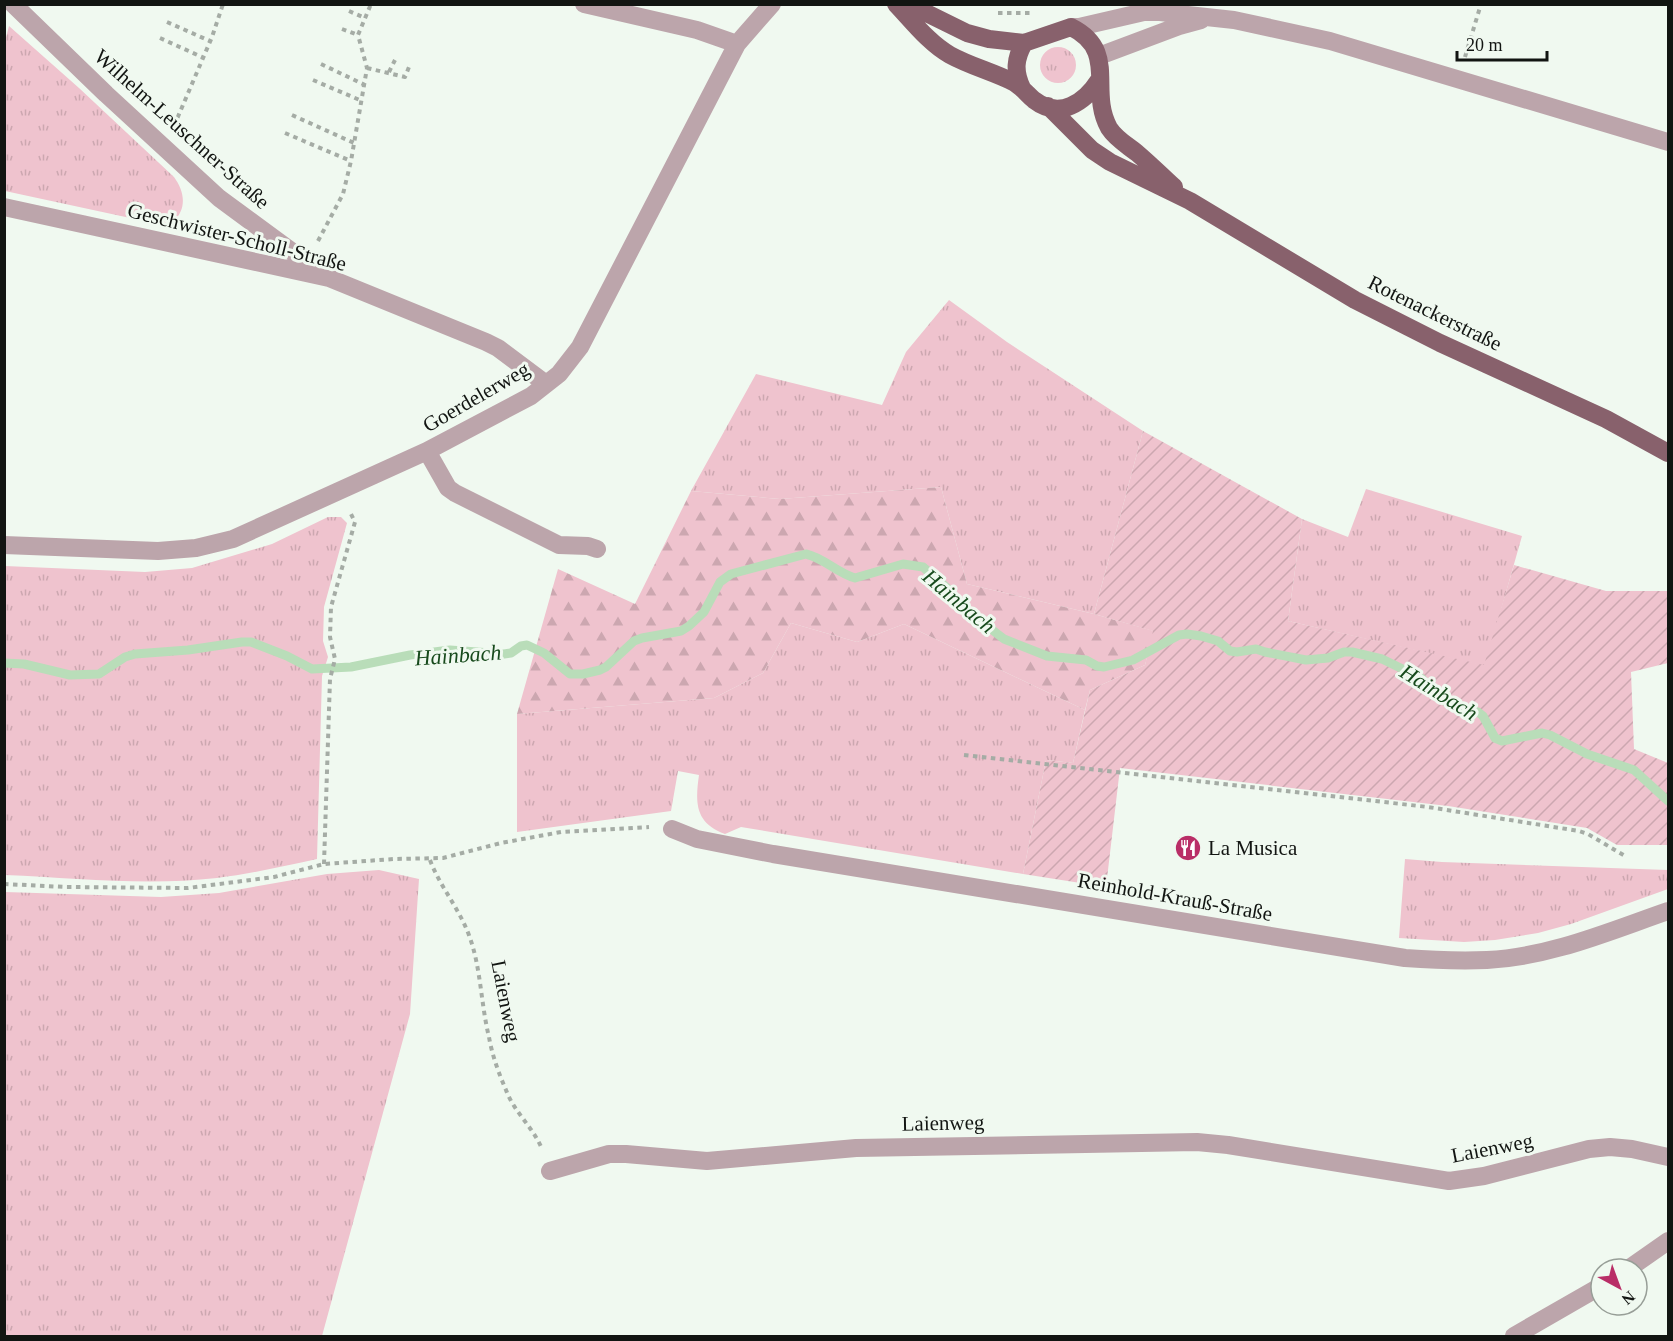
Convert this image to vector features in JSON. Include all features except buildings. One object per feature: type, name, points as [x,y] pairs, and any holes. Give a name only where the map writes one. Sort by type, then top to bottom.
[{"type":"main road","name":"Rotenackerstraße","points":[[896,4],[941,50],[1014,82],[1035,100],[1048,106],[1092,150],[1110,162],[1190,201],[1380,314],[1596,414],[1668,453]]},
{"type":"main road","points":[[908,4],[967,33],[988,39],[1024,42],[1071,27],[1088,39],[1099,56]]},
{"type":"main road","points":[[1023,88],[1017,78],[1016,61],[1024,42]]},
{"type":"main road","name":"Rotenackerstraße","points":[[1099,56],[1103,112],[1110,130],[1190,201]]},
{"type":"main road","points":[[1048,106],[1067,107],[1078,104],[1093,90],[1099,80]]},
{"type":"street","name":"Wilhelm-Leuschner-Straße","points":[[13,4],[219,198],[329,278]]},
{"type":"street","points":[[584,4],[697,30],[737,44]]},
{"type":"street","name":"Goerdelerweg","points":[[4,545],[158,551],[196,548],[233,539],[427,451],[531,396],[564,369],[580,347],[737,44],[772,4]]},
{"type":"street","points":[[1071,27],[1144,12],[1160,12],[1218,18],[1276,28],[1459,78],[1668,142]]},
{"type":"street","points":[[1099,56],[1179,26],[1218,18]]},
{"type":"street","name":"Geschwister-Scholl-Straße","points":[[4,207],[329,278],[486,342],[498,348],[546,384]]},
{"type":"street","points":[[427,451],[448,488],[455,493],[559,545],[588,546],[597,549]]},
{"type":"street","name":"Reinhold-Krauß-Straße","points":[[672,829],[697,839],[773,854],[1405,958],[1477,960],[1508,958],[1578,942],[1668,911]]},
{"type":"street","name":"Laienweg","points":[[550,1170],[609,1154],[707,1161],[856,1148],[1197,1142],[1228,1144],[1449,1181],[1484,1176],[1589,1149],[1621,1148],[1668,1157]]},
{"type":"street","points":[[1645,1257],[1668,1241]]},
{"type":"street","points":[[1514,1336],[1589,1293]]},
{"type":"path","points":[[182,109],[204,58],[223,4]]},
{"type":"path","points":[[307,263],[344,194],[367,68],[358,35],[371,4]]},
{"type":"path","points":[[1459,78],[1481,4]]},
{"type":"path","points":[[350,11],[365,18]]},
{"type":"path","points":[[167,22],[210,41]]},
{"type":"path","points":[[342,29],[358,35]]},
{"type":"path","points":[[160,38],[204,58]]},
{"type":"path","points":[[389,72],[395,60]]},
{"type":"path","points":[[321,64],[365,85]]},
{"type":"path","points":[[367,68],[405,77],[409,67]]},
{"type":"path","points":[[313,80],[362,101]]},
{"type":"path","points":[[292,115],[354,143]]},
{"type":"path","points":[[285,133],[351,161]]},
{"type":"path","points":[[324,864],[330,679],[335,658],[330,637],[330,614],[355,522]]},
{"type":"path","points":[[964,755],[1440,809],[1579,831],[1625,856]]},
{"type":"path","points":[[4,884],[188,888],[274,877],[324,864],[394,859],[430,860],[561,832],[652,827],[672,829]]},
{"type":"path","name":"Laienweg","points":[[430,860],[437,878],[451,897],[470,936],[489,1039],[506,1090],[538,1140],[550,1170]]},
{"type":"green space","points":[[9,26],[174,177],[183,200],[181,212],[173,222],[158,224],[5,191],[4,45]]},
{"type":"green space","points":[[1058,47],[1071,52],[1076,65],[1071,78],[1058,83],[1045,78],[1040,65],[1045,52]]},
{"type":"green space","points":[[949,300],[1007,342],[1143,431],[1094,614],[967,584],[941,487],[780,499],[691,491],[756,374],[882,405],[906,352]]},
{"type":"green space","points":[[1143,431],[1302,519],[1288,621],[1484,665],[1514,565],[1606,591],[1668,591],[1668,663],[1631,672],[1634,749],[1668,763],[1668,845],[1617,845],[1587,828],[1448,806],[1120,768],[1106,887],[1023,874],[1046,760],[1073,763],[1090,690],[1145,665],[1153,631],[1094,614]]},
{"type":"green space","points":[[941,487],[967,584],[1094,614],[1154,631],[1145,665],[1090,690],[1085,710],[904,624],[857,642],[791,623],[763,673],[714,698],[517,714],[558,569],[635,604],[691,491],[780,499]]},
{"type":"green space","points":[[1366,489],[1522,536],[1485,666],[1288,621],[1302,519],[1348,537]]},
{"type":"green space","points":[[328,517],[341,517],[347,523],[324,607],[323,641],[328,657],[322,676],[317,859],[242,874],[191,880],[111,881],[5,875],[5,566],[145,572],[192,568],[272,544]]},
{"type":"green space","points":[[791,623],[857,642],[904,624],[1085,710],[1073,763],[1046,760],[1023,874],[741,827],[725,834],[708,824],[699,811],[697,794],[699,775],[678,771],[671,811],[517,832],[517,714],[714,698],[763,673]]},
{"type":"green space","points":[[1405,859],[1668,870],[1668,889],[1571,924],[1538,933],[1464,942],[1399,938]]},
{"type":"green space","points":[[379,870],[419,879],[410,1014],[322,1336],[5,1336],[5,892],[161,897],[219,893],[327,874]]},
{"type":"waterway","name":"Hainbach","points":[[4,663],[24,664],[70,675],[99,674],[125,657],[135,654],[251,642],[312,669],[351,667],[410,655],[450,650],[504,654],[527,645],[544,653],[570,674],[583,674],[606,667],[634,641],[681,631],[689,626],[704,612],[720,582],[731,574],[806,554],[855,578],[903,564],[923,567],[969,612],[1004,639],[1047,656],[1086,660],[1097,666],[1104,667],[1133,660],[1179,635],[1187,634],[1218,641],[1230,651],[1237,652],[1256,649],[1306,660],[1352,652],[1382,659],[1421,678],[1446,702],[1478,712],[1483,716],[1495,738],[1502,741],[1542,733],[1550,735],[1587,754],[1634,770],[1668,801]]},
{"type":"place","name":"La Musica","points":[[1188,848]]}]
